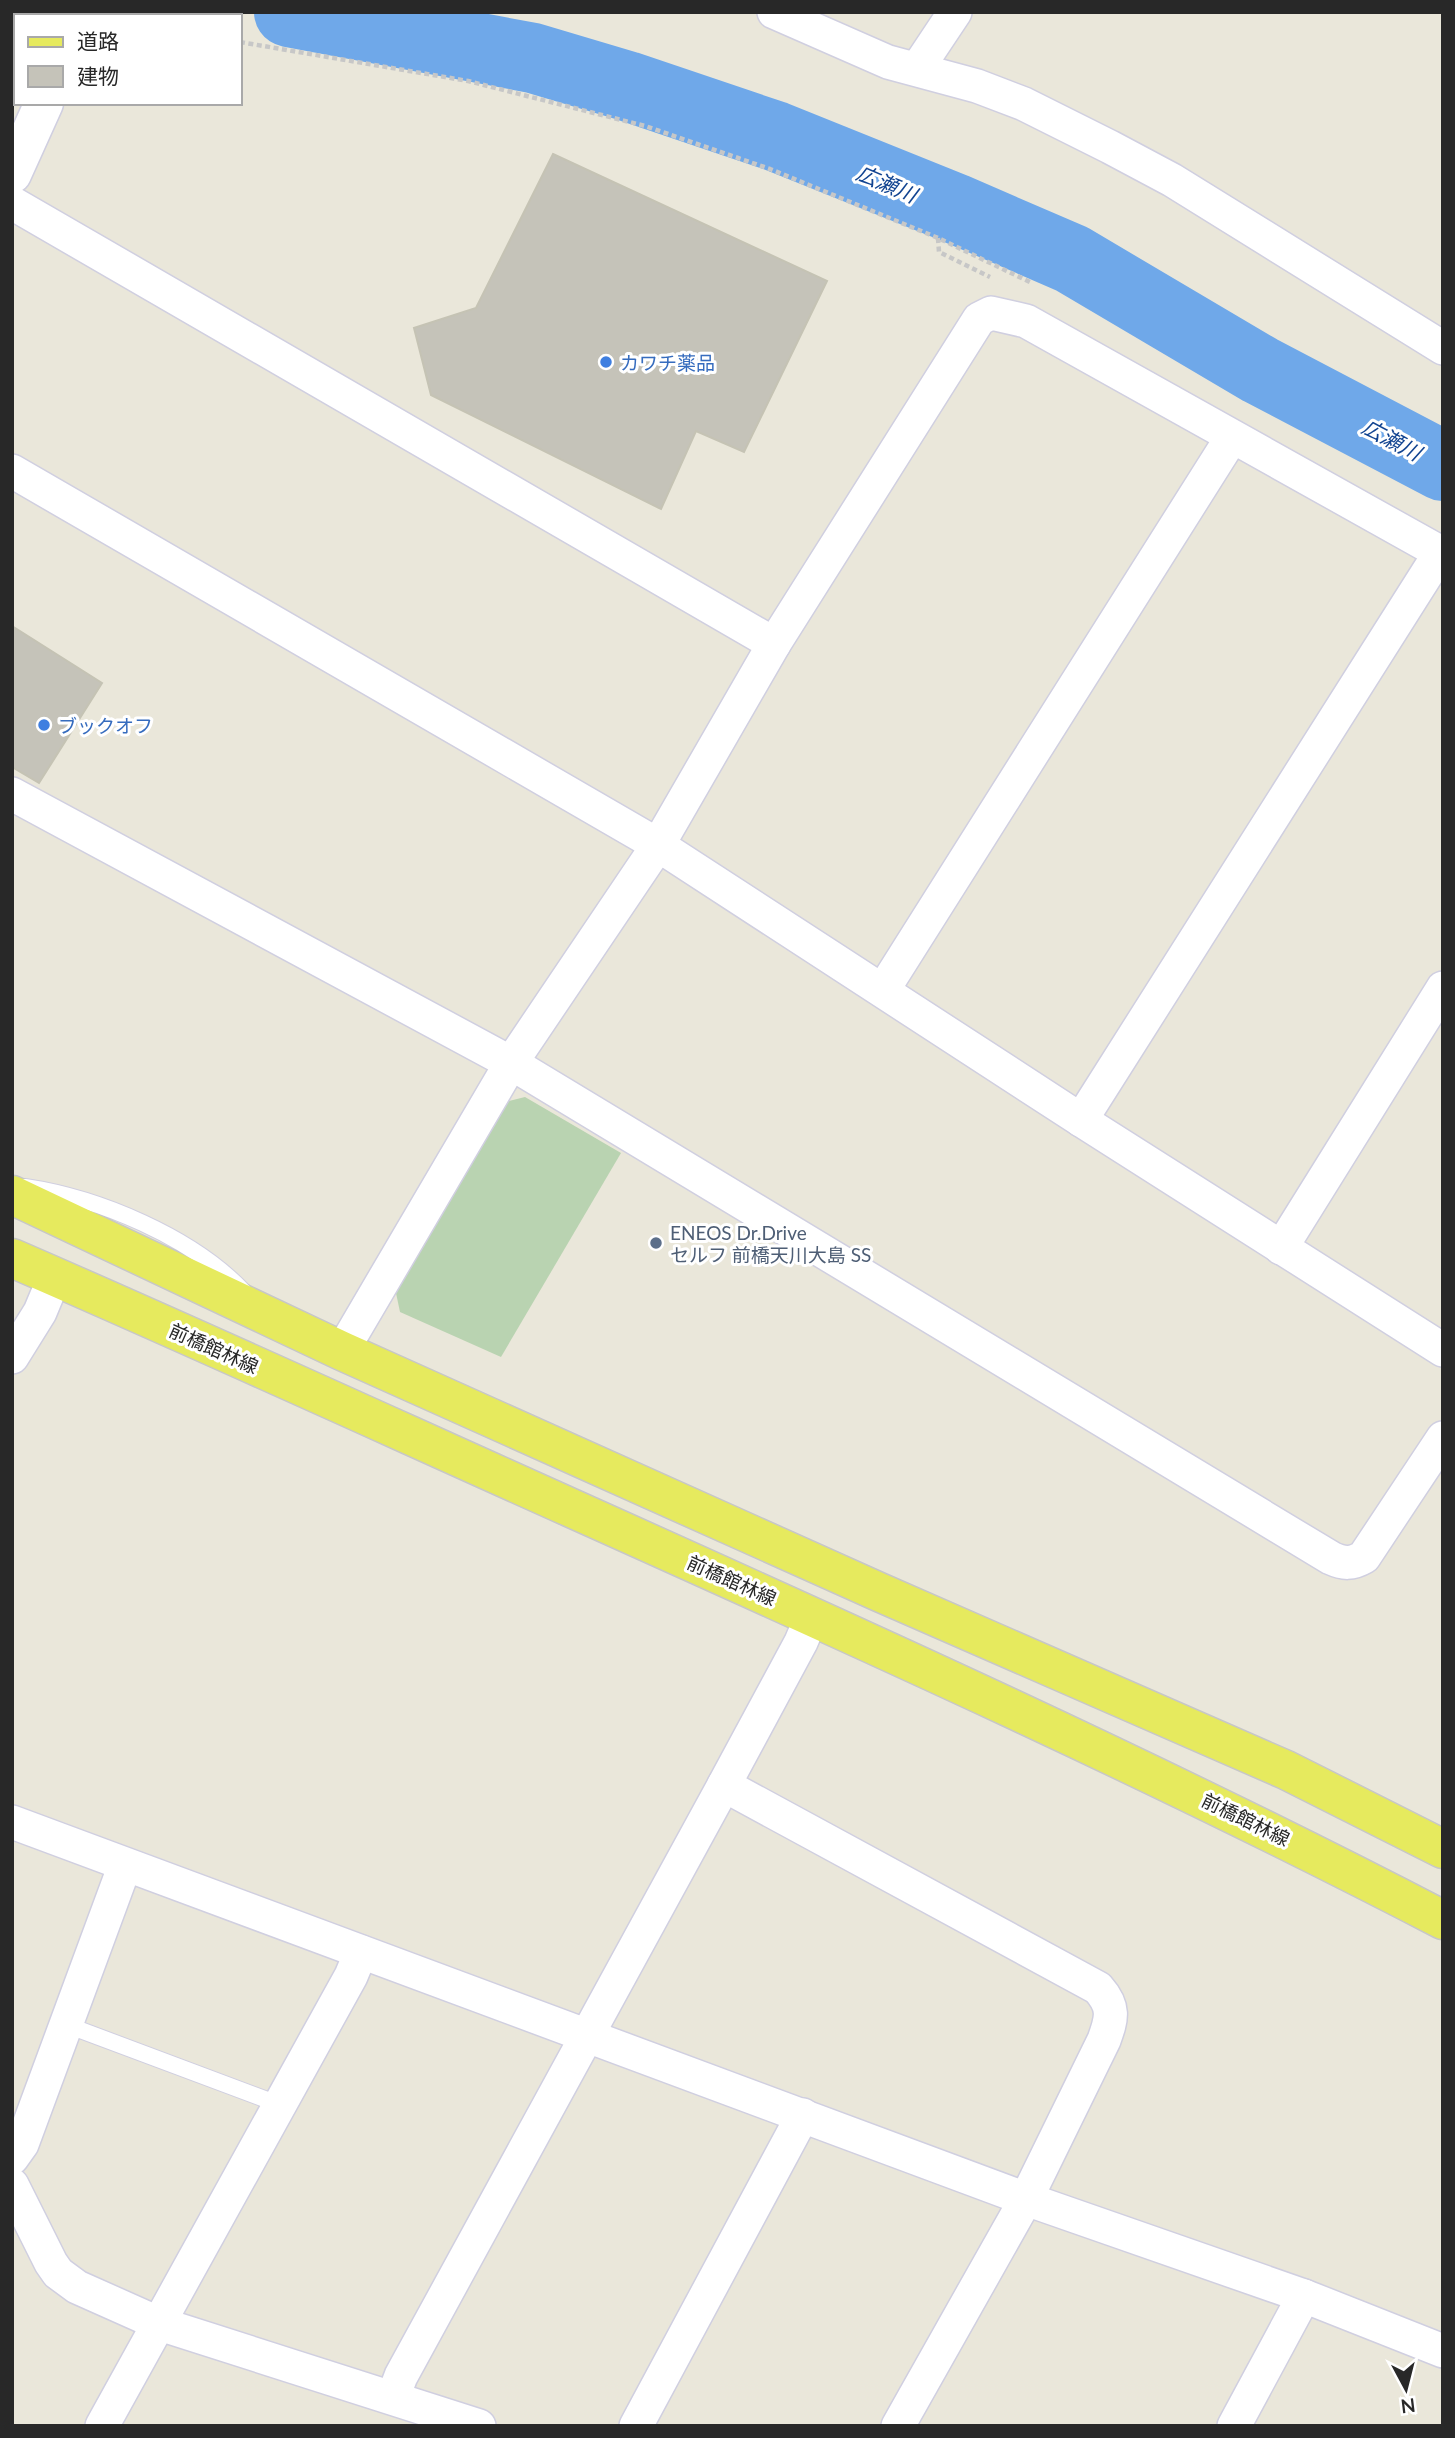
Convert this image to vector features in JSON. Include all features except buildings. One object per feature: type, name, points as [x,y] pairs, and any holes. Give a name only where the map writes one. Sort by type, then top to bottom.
[{"type":"main road","points":[[12,1195],[342,1351],[879,1592],[1286,1770],[1443,1849]]},
{"type":"main road","name":"前橋館林線","points":[[12,1258],[812,1616],[1215,1804],[1443,1920]]},
{"type":"street","points":[[917,69],[954,12]]},
{"type":"street","points":[[775,13],[888,62],[977,86],[1024,104],[1110,146],[1192,192],[1443,348]]},
{"type":"street","points":[[12,174],[43,105]]},
{"type":"street","points":[[12,203],[774,644]]},
{"type":"street","points":[[342,1351],[511,1063],[658,845],[774,644],[965,338],[979,319],[991,313],[1026,321],[1441,554],[1081,1120]]},
{"type":"street","points":[[883,990],[1232,437]]},
{"type":"street","points":[[12,471],[658,845],[1081,1120],[1443,1350]]},
{"type":"street","points":[[12,794],[511,1063],[1341,1562],[1357,1561],[1370,1550],[1443,1438]]},
{"type":"street","points":[[1281,1248],[1443,988]]},
{"type":"street","points":[[12,1357],[40,1312],[55,1276]]},
{"type":"street","points":[[393,2398],[408,2364],[724,1786],[801,1642],[812,1616]]},
{"type":"street","points":[[724,1786],[1098,1988],[1108,1999],[1112,2012],[1104,2040],[1027,2199],[898,2426]]},
{"type":"street","points":[[12,1822],[1027,2199],[1304,2296],[1443,2351]]},
{"type":"street","points":[[12,2158],[22,2144],[125,1865]]},
{"type":"street","points":[[102,2426],[351,1976],[361,1952]]},
{"type":"street","points":[[636,2426],[803,2115]]},
{"type":"street","points":[[12,2185],[58,2273],[77,2287],[160,2324],[479,2426]]},
{"type":"street","points":[[1234,2426],[1304,2296]]},
{"type":"lane","points":[[12,1185],[50,1191],[101,1205],[182,1244],[223,1270],[264,1312]]},
{"type":"lane","points":[[67,2025],[278,2104]]},
{"type":"path","points":[[242,42],[468,81],[645,126],[770,169],[938,238],[1035,285]]},
{"type":"green space","points":[[525,1097],[621,1153],[501,1357],[400,1312],[396,1293],[505,1102]]},
{"type":"waterway","name":"広瀬川","points":[[289,12],[533,58],[627,86],[775,136],[1072,259],[1260,370],[1443,466]]},
{"type":"place","name":"カワチ薬品","points":[[606,362]]},
{"type":"place","name":"ブックオフ","points":[[44,725]]},
{"type":"place","name":"ENEOS Dr.Drive セルフ 前橋天川大島 SS","points":[[656,1243]]}]
